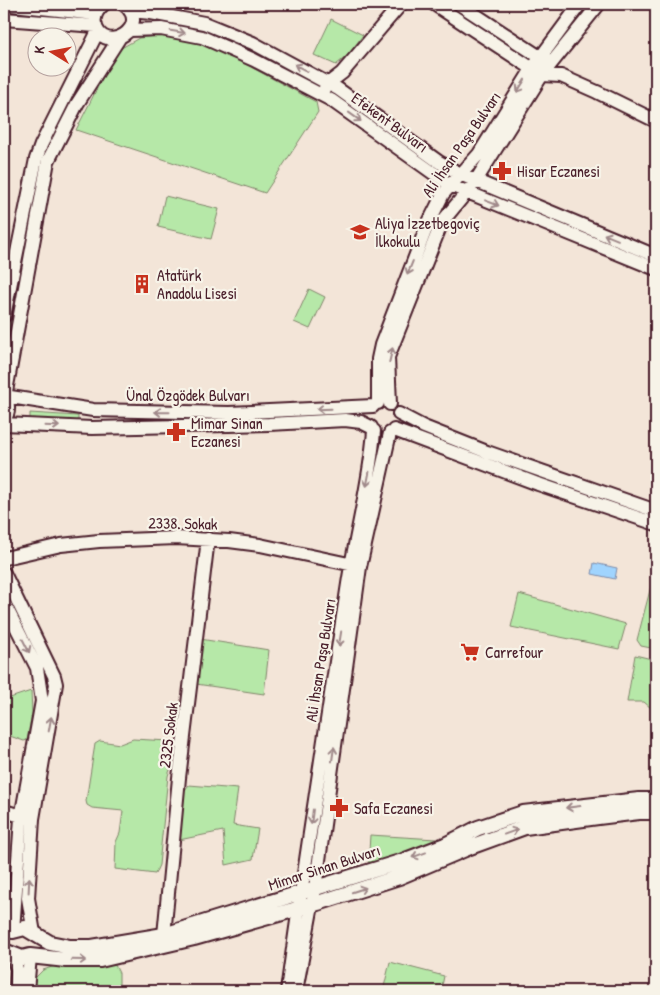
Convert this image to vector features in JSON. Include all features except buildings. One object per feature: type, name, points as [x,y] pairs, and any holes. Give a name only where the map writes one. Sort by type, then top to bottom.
[{"type":"main road","points":[[4,4],[99,19]]},
{"type":"main road","points":[[326,97],[342,73],[400,4]]},
{"type":"main road","points":[[434,4],[537,72],[561,76],[656,121]]},
{"type":"main road","points":[[458,4],[545,61],[561,76]]},
{"type":"main road","name":"Ali İhsan Paşa Bulvarı","points":[[380,404],[378,359],[385,330],[442,194],[479,154],[545,61],[580,4]]},
{"type":"main road","points":[[545,61],[599,4]]},
{"type":"main road","points":[[4,420],[8,407],[4,396],[48,161],[76,104],[132,24],[129,7]]},
{"type":"main road","name":"Efekent Bulvarı","points":[[129,7],[204,23],[253,43],[333,86],[439,162],[475,182],[656,256]]},
{"type":"main road","points":[[4,19],[99,19]]},
{"type":"main road","points":[[4,316],[36,159],[99,19]]},
{"type":"main road","name":"Efekent Bulvarı","points":[[99,19],[108,38],[161,29],[202,37],[254,60],[326,97],[450,185],[466,194],[656,269]]},
{"type":"main road","name":"Ali İhsan Paşa Bulvarı","points":[[380,404],[388,358],[442,222],[475,182],[537,72]]},
{"type":"main road","name":"Ünal Özgödek Bulvarı","points":[[4,396],[93,410],[168,412],[229,413],[380,404]]},
{"type":"main road","points":[[392,432],[400,422],[399,414],[396,408],[380,404],[368,416],[372,429],[379,433],[392,432],[656,524]]},
{"type":"main road","points":[[399,414],[424,427],[487,452],[656,511]]},
{"type":"main road","name":"Ünal Özgödek Bulvarı","points":[[4,424],[92,428],[269,424],[345,420],[360,422],[372,429]]},
{"type":"main road","name":"Ali İhsan Paşa Bulvarı","points":[[298,909],[308,847],[322,789],[335,708],[373,454],[372,429]]},
{"type":"main road","name":"Ali İhsan Paşa Bulvarı","points":[[356,566],[392,432]]},
{"type":"main road","name":"2338. Sokak","points":[[4,563],[62,545],[99,540],[176,538],[208,539],[260,545],[356,566]]},
{"type":"main road","name":"2325 Sokak","points":[[164,935],[208,539]]},
{"type":"main road","points":[[4,563],[56,684],[27,818],[28,898],[37,940],[37,946],[30,956],[27,991]]},
{"type":"main road","points":[[4,603],[38,668],[42,701],[27,818],[8,930],[8,953],[17,969],[16,991]]},
{"type":"main road","name":"Ali İhsan Paşa Bulvarı","points":[[312,905],[315,889],[322,789]]},
{"type":"main road","name":"Mimar Sinan Bulvarı","points":[[8,930],[25,928],[50,943],[70,947],[92,947],[164,935],[403,861],[445,845],[478,828],[523,813],[598,810],[639,806],[656,800]]},
{"type":"main road","name":"Mimar Sinan Bulvarı","points":[[639,806],[656,812]]},
{"type":"main road","name":"Mimar Sinan Bulvarı","points":[[8,953],[22,958],[30,956],[66,960],[100,960],[194,938],[312,905],[399,877],[470,847],[525,827],[598,810]]},
{"type":"main road","points":[[4,811],[27,818]]},
{"type":"main road","points":[[296,991],[312,905]]},
{"type":"main road","points":[[286,991],[298,909]]},
{"type":"green space","points":[[331,19],[363,35],[348,55],[336,65],[314,55]]},
{"type":"green space","points":[[163,35],[208,44],[316,102],[318,112],[265,193],[76,130],[116,51],[139,38]]},
{"type":"green space","points":[[165,196],[219,209],[211,239],[158,227]]},
{"type":"green space","points":[[25,235],[28,236],[4,366],[4,338]]},
{"type":"green space","points":[[309,289],[325,297],[310,329],[294,322]]},
{"type":"green space","points":[[30,413],[78,416],[78,424],[30,422]]},
{"type":"green space","points":[[656,567],[656,649],[641,646],[637,640]]},
{"type":"green space","points":[[519,594],[626,624],[619,649],[511,627]]},
{"type":"green space","points":[[200,639],[269,650],[264,694],[196,684]]},
{"type":"green space","points":[[635,655],[656,660],[656,708],[651,708],[644,702],[627,702]]},
{"type":"green space","points":[[31,691],[32,713],[27,740],[24,741],[4,734],[4,700]]},
{"type":"green space","points":[[133,739],[169,741],[175,745],[174,757],[168,776],[159,865],[155,874],[115,869],[116,842],[120,833],[123,811],[92,808],[87,805],[86,801],[95,744],[100,741],[120,744]]},
{"type":"green space","points":[[189,785],[238,789],[233,825],[258,829],[253,859],[226,865],[223,831],[179,840],[184,791]]},
{"type":"green space","points":[[370,835],[436,839],[437,843],[368,867]]},
{"type":"green space","points":[[390,962],[444,976],[441,991],[383,991]]},
{"type":"green space","points":[[115,965],[119,973],[119,991],[33,991],[32,981],[43,970],[55,966],[93,968]]},
{"type":"water","points":[[594,563],[617,568],[615,579],[592,574]]},
{"type":"place","name":"Hisar Eczanesi","points":[[502,171]]},
{"type":"place","name":"Aliya İzzetbegoviç İlkokulu","points":[[360,232]]},
{"type":"place","name":"Atatürk Anadolu Lisesi","points":[[142,284]]},
{"type":"place","name":"Mimar Sinan Eczanesi","points":[[176,432]]},
{"type":"place","name":"Carrefour","points":[[470,652]]},
{"type":"place","name":"Safa Eczanesi","points":[[339,808]]}]
